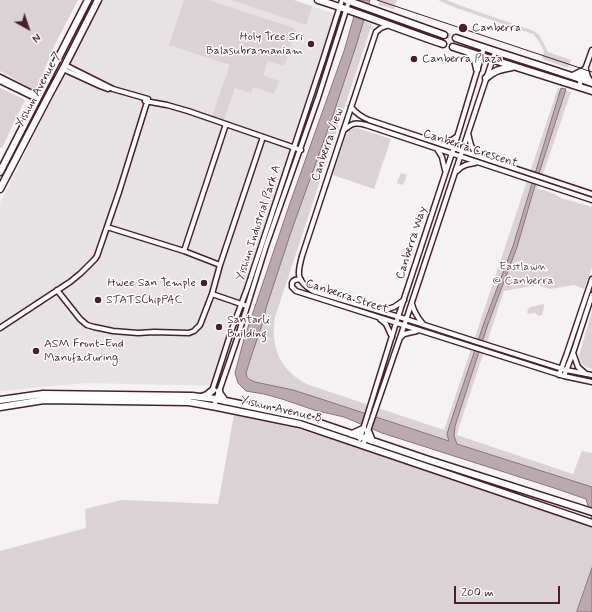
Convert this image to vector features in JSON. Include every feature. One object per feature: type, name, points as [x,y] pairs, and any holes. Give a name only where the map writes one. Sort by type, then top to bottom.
[{"type":"main road","name":"Yishun Avenue 7","points":[[0,172],[88,0]]},
{"type":"main road","name":"Yishun Avenue 7","points":[[0,189],[98,0]]},
{"type":"main road","points":[[318,0],[373,18],[443,44]]},
{"type":"main road","points":[[347,1],[377,10],[444,35]]},
{"type":"main road","points":[[456,38],[592,83]]},
{"type":"main road","points":[[453,47],[592,91]]},
{"type":"main road","points":[[468,52],[475,60],[477,69]]},
{"type":"main road","points":[[486,78],[497,70],[513,67]]},
{"type":"main road","points":[[573,76],[585,70],[587,77],[592,83]]},
{"type":"main road","points":[[38,97],[41,100],[48,97]]},
{"type":"main road","points":[[202,397],[216,390],[225,401]]},
{"type":"main road","name":"Yishun Avenue 8","points":[[0,400],[44,394],[184,396],[225,401],[302,417],[352,434],[362,441],[372,441],[592,512]]},
{"type":"main road","name":"Yishun Avenue 8","points":[[0,407],[44,400],[189,402],[211,406],[300,424],[362,441],[592,522]]},
{"type":"main road","points":[[352,434],[366,430],[372,441]]},
{"type":"street","name":"Yishun Industrial Park A","points":[[211,406],[301,150],[347,1]]},
{"type":"street","name":"Yishun Industrial Park A","points":[[216,390],[232,329],[242,304],[331,35],[345,9],[347,1]]},
{"type":"street","name":"Canberra View","points":[[301,280],[298,270],[302,256],[342,131],[376,32],[389,25]]},
{"type":"street","name":"Canberra Way","points":[[366,430],[368,412],[452,153],[484,48]]},
{"type":"street","points":[[579,86],[592,50]]},
{"type":"street","name":"Canberra Way","points":[[362,441],[374,414],[407,319],[495,52]]},
{"type":"street","points":[[64,67],[113,89],[148,101],[188,111],[301,150]]},
{"type":"street","points":[[0,77],[37,95],[38,97]]},
{"type":"street","points":[[0,81],[38,97]]},
{"type":"street","points":[[0,328],[81,274],[95,259],[107,227],[148,101]]},
{"type":"street","name":"Canberra Crescent","points":[[351,107],[362,117],[592,194]]},
{"type":"street","name":"Canberra Crescent","points":[[342,131],[350,125],[358,123],[592,200]]},
{"type":"street","points":[[184,251],[226,124]]},
{"type":"street","points":[[397,129],[397,136]]},
{"type":"street","points":[[468,133],[472,147],[478,156]]},
{"type":"street","points":[[438,143],[452,140],[457,136]]},
{"type":"street","name":"Yishun Industrial Park A","points":[[57,290],[80,319],[87,325],[113,331],[138,333],[189,333],[194,331],[200,325],[212,294],[220,265],[263,137]]},
{"type":"street","points":[[436,149],[442,157],[445,171]]},
{"type":"street","points":[[456,172],[459,168],[478,162]]},
{"type":"street","name":"Yishun Industrial Park A","points":[[107,227],[184,251],[220,265]]},
{"type":"street","points":[[564,376],[564,369],[592,278]]},
{"type":"street","name":"Canberra Street","points":[[592,375],[564,369],[399,316],[314,291],[298,279],[294,280],[292,283],[292,287],[296,291],[559,375],[592,382]]},
{"type":"street","points":[[212,294],[247,306]]},
{"type":"street","points":[[559,375],[573,353],[592,295]]},
{"type":"street","points":[[382,311],[394,307],[404,300]]},
{"type":"street","points":[[411,304],[415,314],[423,324]]},
{"type":"street","points":[[378,317],[386,324],[392,337]]},
{"type":"street","points":[[400,339],[404,334],[419,330]]},
{"type":"street","points":[[573,353],[578,367],[586,374]]},
{"type":"shaded area","points":[[102,0],[294,0],[344,17],[223,386],[87,383],[0,391],[0,203]]},
{"type":"shaded area","points":[[359,0],[370,0],[332,118],[291,232],[266,308],[263,322],[246,373],[247,377],[255,382],[293,390],[449,441],[447,434],[452,418],[484,323],[513,246],[561,88],[566,89],[517,247],[488,324],[455,426],[454,436],[457,444],[592,487],[592,519],[586,499],[382,433],[344,417],[314,410],[264,394],[246,391],[238,383],[235,373],[244,339],[344,51]]},
{"type":"shaded area","points":[[592,568],[592,612],[577,612]]},
{"type":"green space","points":[[0,0],[78,0],[54,46],[36,91],[0,71]]},
{"type":"green space","points":[[184,0],[208,0],[294,28],[296,31],[284,66],[268,61],[263,75],[279,81],[274,94],[253,87],[251,93],[235,88],[224,120],[212,116],[230,65],[169,45]]},
{"type":"green space","points":[[231,0],[293,0],[312,6],[306,25]]},
{"type":"green space","points":[[380,0],[398,0],[394,9],[378,5]]},
{"type":"green space","points":[[438,0],[447,0],[534,31],[540,36],[548,52],[571,60],[568,68],[542,59],[544,51],[533,34],[456,8]]},
{"type":"green space","name":"Eastlawn @ Canberra","points":[[358,19],[372,24],[275,317],[274,339],[280,358],[291,373],[299,380],[309,385],[444,430],[558,88],[571,92],[537,188],[561,198],[592,207],[592,267],[584,289],[574,285],[550,289],[537,285],[504,291],[457,435],[573,474],[582,451],[592,453],[592,501],[584,491],[249,387],[240,373]]},
{"type":"green space","points":[[0,88],[25,100],[2,148],[0,147]]},
{"type":"green space","points":[[356,128],[391,139],[374,189],[333,175],[346,135],[350,130]]},
{"type":"green space","points":[[401,173],[407,175],[403,185],[397,183]]},
{"type":"green space","points":[[544,304],[542,315],[539,316],[535,313],[527,313],[530,307]]},
{"type":"green space","points":[[592,311],[592,369],[583,365],[579,356]]},
{"type":"green space","points":[[234,415],[292,427],[592,525],[592,568],[577,612],[0,612],[0,551],[86,528],[85,509],[122,500],[218,504]]},
{"type":"tunnel","points":[[444,35],[456,38]]},
{"type":"railway","points":[[377,0],[592,72]]},
{"type":"place","name":"Canberra","points":[[463,28]]},
{"type":"place","name":"Holy Tree Sri Balasubramaniam","points":[[311,44]]},
{"type":"place","name":"Canberra Plaza","points":[[414,59]]},
{"type":"place","name":"Hwee San Temple","points":[[204,283]]},
{"type":"place","name":"STATSChipPAC","points":[[98,300]]},
{"type":"place","name":"Santarli Building","points":[[219,327]]},
{"type":"place","name":"ASM Front-End Manufacturing","points":[[36,351]]}]
